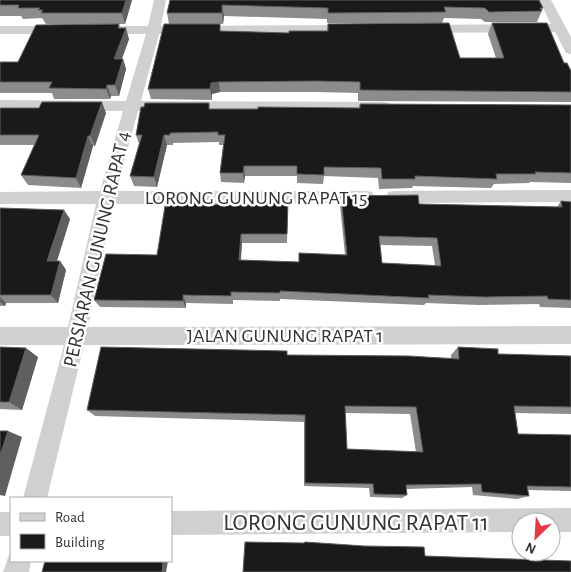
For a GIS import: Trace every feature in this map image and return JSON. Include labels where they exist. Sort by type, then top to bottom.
[{"type":"street","name":"PERSIARAN GUNUNG RAPAT 4","points":[[35,497],[76,336],[106,198],[160,0]]},
{"type":"street","points":[[545,0],[571,50]]},
{"type":"street","points":[[411,29],[560,28]]},
{"type":"street","points":[[0,30],[362,29]]},
{"type":"street","points":[[0,105],[401,108]]},
{"type":"street","name":"LORONG GUNUNG RAPAT 15","points":[[0,198],[571,196]]},
{"type":"street","name":"JALAN GUNUNG RAPAT 1","points":[[0,336],[571,335]]},
{"type":"street","name":"LORONG GUNUNG RAPAT 11","points":[[172,523],[571,520]]},
{"type":"building","points":[[0,0],[126,0],[122,13],[41,13],[43,10],[38,10],[40,8],[18,8],[19,5],[0,5]]},
{"type":"building","points":[[170,0],[539,0],[543,8],[540,8],[542,11],[489,12],[485,8],[444,7],[446,12],[328,13],[328,8],[222,5],[222,13],[167,13]]},
{"type":"building","points":[[449,23],[460,58],[504,58],[492,23],[547,23],[564,63],[567,63],[571,71],[571,92],[360,90],[360,82],[317,81],[219,82],[211,83],[210,89],[148,89],[164,24],[220,24],[220,31],[289,33],[289,31],[328,31],[328,24]]},
{"type":"building","points":[[119,24],[118,28],[126,28],[114,59],[123,59],[115,85],[107,85],[106,89],[49,88],[52,82],[0,82],[0,62],[18,62],[36,25]]},
{"type":"building","points":[[42,102],[102,102],[90,136],[88,136],[76,178],[21,175],[39,135],[0,135],[0,108],[39,108]]},
{"type":"building","points":[[145,103],[209,103],[209,109],[258,109],[258,107],[360,108],[360,104],[571,105],[571,173],[496,174],[497,179],[415,176],[415,179],[382,179],[381,168],[324,167],[324,175],[297,174],[297,166],[244,166],[243,173],[220,173],[225,135],[218,135],[218,132],[170,133],[170,135],[164,135],[154,177],[130,176],[142,135],[136,135],[141,107],[144,107]]},
{"type":"building","points":[[418,195],[419,204],[562,207],[561,201],[571,202],[571,300],[548,299],[547,296],[485,297],[428,295],[429,298],[280,291],[280,293],[231,292],[231,296],[183,295],[183,301],[94,300],[106,254],[157,255],[166,200],[199,201],[198,204],[251,205],[251,201],[288,201],[287,234],[241,234],[239,260],[299,262],[299,253],[347,255],[341,196]],"holes":[[[379,236],[437,238],[441,266],[382,263]]]},
{"type":"building","points":[[0,208],[64,210],[47,261],[60,261],[51,295],[0,295]]},
{"type":"building","points":[[0,347],[26,348],[9,402],[0,402]]},
{"type":"building","points":[[101,347],[287,351],[287,355],[409,356],[459,359],[458,347],[498,349],[498,354],[571,356],[571,407],[514,406],[518,434],[571,435],[571,487],[527,486],[529,496],[482,492],[481,484],[406,485],[407,495],[374,494],[373,484],[305,483],[305,415],[87,410]],"holes":[[[345,406],[416,407],[423,452],[347,449]]]},
{"type":"building","points":[[0,431],[8,431],[0,456]]},
{"type":"building","points":[[245,542],[305,542],[364,546],[424,547],[425,556],[511,559],[511,562],[571,561],[571,572],[243,572]]},
{"type":"building","points":[[45,562],[163,562],[162,572],[42,572]]}]
